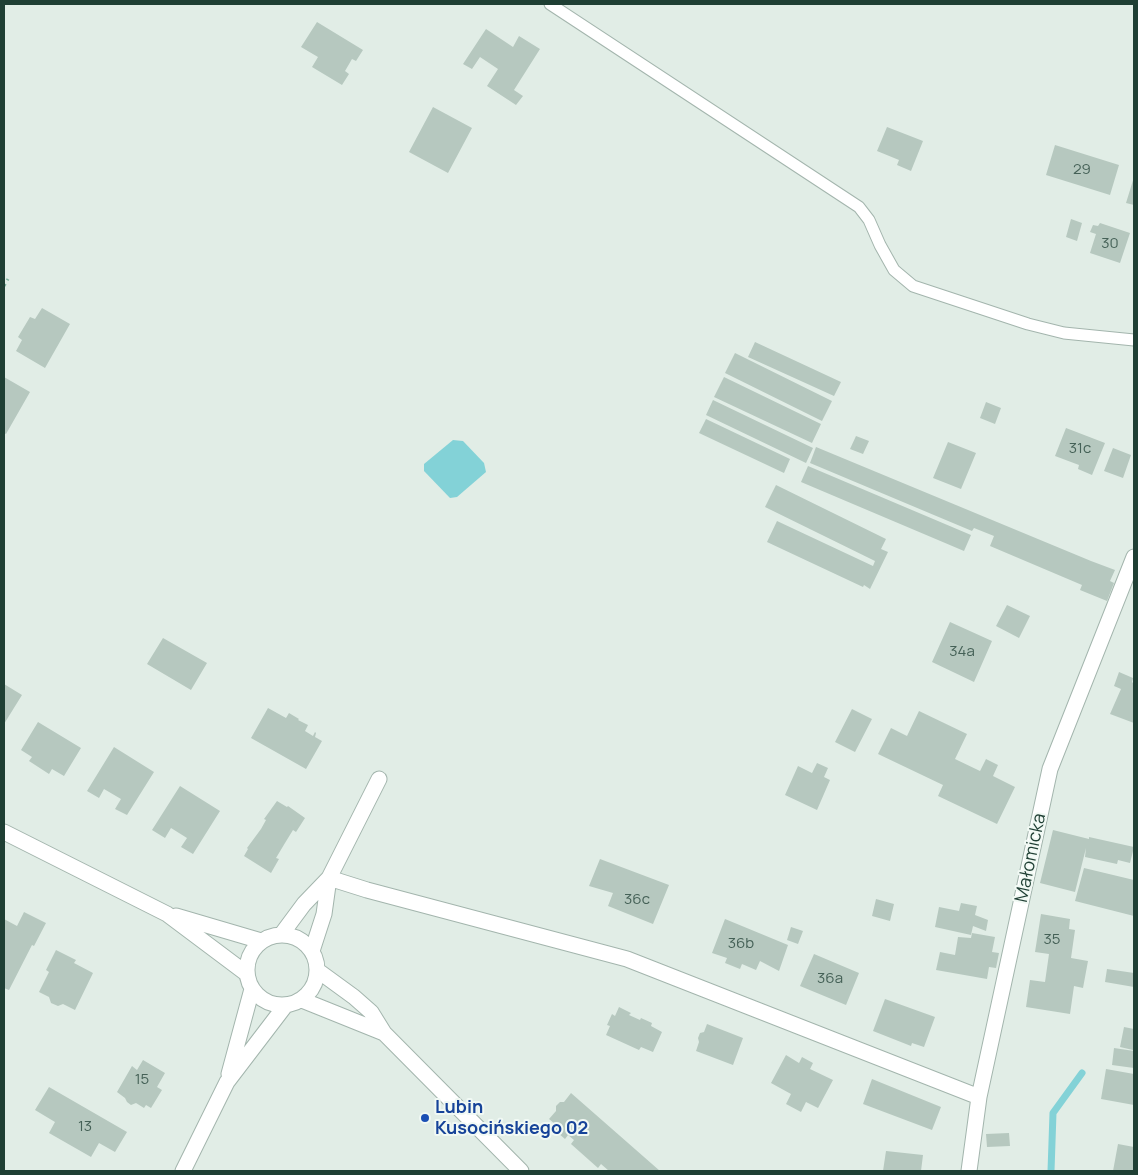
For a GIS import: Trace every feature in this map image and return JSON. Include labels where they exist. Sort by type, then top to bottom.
[{"type":"street","name":"Małomicka","points":[[969,1171],[979,1097],[1050,769],[1134,556]]},
{"type":"street","points":[[281,935],[304,904],[329,878],[379,779]]},
{"type":"street","points":[[4,832],[167,914],[247,974]]},
{"type":"street","points":[[329,878],[367,890],[627,959],[979,1097]]},
{"type":"street","points":[[312,951],[324,914],[329,878]]},
{"type":"street","points":[[167,914],[261,941]]},
{"type":"street","points":[[281,935],[293,937],[303,942],[312,951],[316,960],[317,970],[316,982],[310,992],[302,1000],[285,1006],[272,1004],[260,998],[252,989],[247,974],[248,961],[253,950],[261,941],[281,935]]},
{"type":"street","points":[[317,970],[371,1012],[384,1033],[521,1171]]},
{"type":"street","points":[[227,1082],[252,989]]},
{"type":"street","points":[[302,1000],[384,1033]]},
{"type":"street","points":[[183,1171],[227,1082],[285,1006]]},
{"type":"lane","points":[[550,4],[859,207],[869,220],[894,270],[913,286],[1064,333],[1134,340]]},
{"type":"path","points":[[4,286],[8,279]]},
{"type":"water","points":[[453,440],[463,441],[484,463],[486,472],[457,497],[450,498],[424,471],[424,464]]},
{"type":"building","points":[[317,22],[363,50],[356,61],[352,59],[345,71],[349,74],[342,85],[312,67],[318,57],[301,47]]},
{"type":"building","points":[[486,29],[513,47],[519,36],[540,49],[514,90],[523,96],[516,105],[487,86],[498,69],[480,57],[472,69],[463,64]]},
{"type":"building","points":[[433,107],[472,128],[448,173],[409,152]]},
{"type":"building","points":[[887,127],[923,141],[911,171],[897,165],[899,160],[877,151]]},
{"type":"building","points":[[1055,145],[1119,165],[1110,195],[1046,175]]},
{"type":"building","points":[[1134,177],[1134,205],[1126,203]]},
{"type":"building","points":[[1071,219],[1082,223],[1077,241],[1066,237]]},
{"type":"building","points":[[1100,223],[1130,233],[1120,263],[1090,253],[1096,234],[1090,232],[1093,225],[1098,226]]},
{"type":"building","points":[[42,308],[70,324],[45,368],[16,351],[22,340],[18,337],[30,317],[35,319]]},
{"type":"building","points":[[755,342],[841,382],[834,396],[748,357]]},
{"type":"building","points":[[735,353],[832,401],[822,421],[725,373]]},
{"type":"building","points":[[4,377],[30,392],[6,434],[4,433]]},
{"type":"building","points":[[724,377],[821,424],[812,443],[714,397]]},
{"type":"building","points":[[713,400],[813,448],[806,463],[706,415]]},
{"type":"building","points":[[986,402],[1001,408],[995,424],[980,418]]},
{"type":"building","points":[[706,419],[790,459],[784,473],[699,433]]},
{"type":"building","points":[[1066,428],[1105,443],[1092,475],[1078,469],[1079,465],[1055,456]]},
{"type":"building","points":[[856,436],[869,441],[863,454],[850,449]]},
{"type":"building","points":[[948,442],[976,453],[961,489],[933,478]]},
{"type":"building","points":[[816,447],[1115,570],[1110,581],[1114,583],[1107,601],[1080,590],[1082,585],[990,546],[994,536],[974,528],[972,531],[810,463]]},
{"type":"building","points":[[1113,448],[1131,455],[1123,478],[1104,471]]},
{"type":"building","points":[[808,466],[971,535],[964,551],[801,482]]},
{"type":"building","points":[[776,485],[886,539],[881,549],[888,552],[870,589],[767,542],[777,521],[873,566],[875,561],[765,507]]},
{"type":"building","points":[[1007,605],[1030,616],[1019,638],[996,626]]},
{"type":"building","points":[[950,622],[992,641],[974,682],[932,662]]},
{"type":"building","points":[[163,638],[207,663],[191,690],[147,664]]},
{"type":"building","points":[[1119,672],[1133,678],[1134,723],[1110,714],[1121,689],[1114,686]]},
{"type":"building","points":[[4,684],[22,695],[4,724]]},
{"type":"building","points":[[268,708],[286,718],[289,713],[299,719],[308,725],[305,731],[313,736],[315,732],[315,737],[322,741],[306,769],[251,738]]},
{"type":"building","points":[[852,709],[872,719],[855,752],[835,742]]},
{"type":"building","points":[[919,711],[967,734],[955,759],[980,771],[986,759],[998,765],[993,776],[1015,787],[997,824],[938,796],[943,785],[878,754],[891,728],[907,736]]},
{"type":"building","points":[[38,722],[81,748],[64,776],[52,769],[49,774],[29,761],[32,757],[21,750]]},
{"type":"building","points":[[114,747],[154,772],[127,815],[115,809],[121,799],[104,789],[99,798],[87,791]]},
{"type":"building","points":[[817,763],[828,768],[824,777],[830,780],[817,810],[785,795],[798,766],[812,773]]},
{"type":"building","points":[[180,786],[220,811],[193,854],[181,847],[187,838],[171,828],[165,838],[152,830]]},
{"type":"building","points":[[277,801],[305,818],[296,832],[293,830],[276,858],[279,859],[271,873],[244,856],[247,848],[266,820],[264,819]]},
{"type":"building","points":[[1053,830],[1134,847],[1130,863],[1118,860],[1117,864],[1085,857],[1086,848],[1075,892],[1040,883]]},
{"type":"building","points":[[600,859],[669,885],[653,924],[608,906],[613,893],[589,886]]},
{"type":"building","points":[[1084,868],[1134,880],[1134,916],[1075,901]]},
{"type":"building","points":[[876,899],[894,904],[890,921],[872,916]]},
{"type":"building","points":[[961,903],[977,906],[975,915],[988,920],[986,931],[973,926],[971,935],[935,927],[939,907],[959,911]]},
{"type":"building","points":[[24,912],[46,923],[34,946],[32,945],[9,990],[4,988],[4,919],[17,926]]},
{"type":"building","points":[[1041,914],[1070,919],[1069,929],[1075,930],[1071,958],[1088,961],[1083,988],[1074,986],[1070,1014],[1026,1007],[1030,980],[1045,982],[1049,954],[1035,952]]},
{"type":"building","points":[[725,919],[788,945],[779,971],[760,961],[756,970],[742,964],[740,969],[725,963],[727,958],[712,953]]},
{"type":"building","points":[[791,927],[803,931],[798,944],[787,940]]},
{"type":"building","points":[[972,933],[995,937],[992,952],[999,953],[996,968],[989,967],[987,979],[936,970],[940,952],[955,955],[958,937],[971,938]]},
{"type":"building","points":[[56,950],[76,960],[74,963],[93,973],[75,1010],[63,1004],[58,1006],[51,1003],[49,997],[39,992],[49,972],[46,970]]},
{"type":"building","points":[[814,954],[859,973],[846,1005],[800,986]]},
{"type":"building","points":[[1107,969],[1134,973],[1134,987],[1105,982]]},
{"type":"building","points":[[885,999],[935,1017],[924,1047],[912,1043],[911,1046],[873,1031]]},
{"type":"building","points":[[619,1007],[631,1013],[629,1015],[652,1023],[651,1026],[662,1032],[653,1052],[641,1047],[639,1050],[606,1035],[610,1026],[607,1025],[612,1014],[615,1016]]},
{"type":"building","points":[[707,1024],[743,1038],[733,1065],[696,1051],[700,1033],[704,1032]]},
{"type":"building","points":[[1124,1027],[1134,1029],[1133,1050],[1120,1047]]},
{"type":"building","points":[[1114,1048],[1134,1051],[1134,1068],[1112,1065]]},
{"type":"building","points":[[786,1055],[799,1063],[802,1057],[813,1063],[810,1069],[833,1080],[818,1108],[806,1102],[801,1112],[786,1104],[791,1094],[771,1083]]},
{"type":"building","points":[[143,1060],[165,1073],[157,1087],[162,1090],[151,1108],[146,1105],[144,1108],[136,1103],[131,1105],[117,1092],[132,1066],[137,1070]]},
{"type":"building","points":[[1106,1069],[1134,1074],[1134,1105],[1101,1099]]},
{"type":"building","points":[[872,1079],[941,1107],[932,1130],[863,1104]]},
{"type":"building","points":[[49,1087],[127,1132],[115,1152],[99,1143],[91,1157],[49,1133],[55,1122],[35,1110]]},
{"type":"building","points":[[571,1093],[660,1171],[609,1171],[601,1164],[598,1168],[571,1144],[574,1140],[568,1135],[565,1139],[551,1127],[555,1124],[549,1119],[556,1111],[556,1106],[560,1102],[564,1102]]},
{"type":"building","points":[[1009,1133],[1010,1146],[987,1147],[986,1134]]},
{"type":"building","points":[[1118,1144],[1134,1147],[1134,1171],[1113,1171]]},
{"type":"building","points":[[886,1151],[923,1155],[921,1171],[883,1171]]},
{"type":"waterway","points":[[1051,1171],[1053,1113],[1082,1073]]},
{"type":"place","name":"Lubin Kusocińskiego 02","points":[[425,1118]]}]
